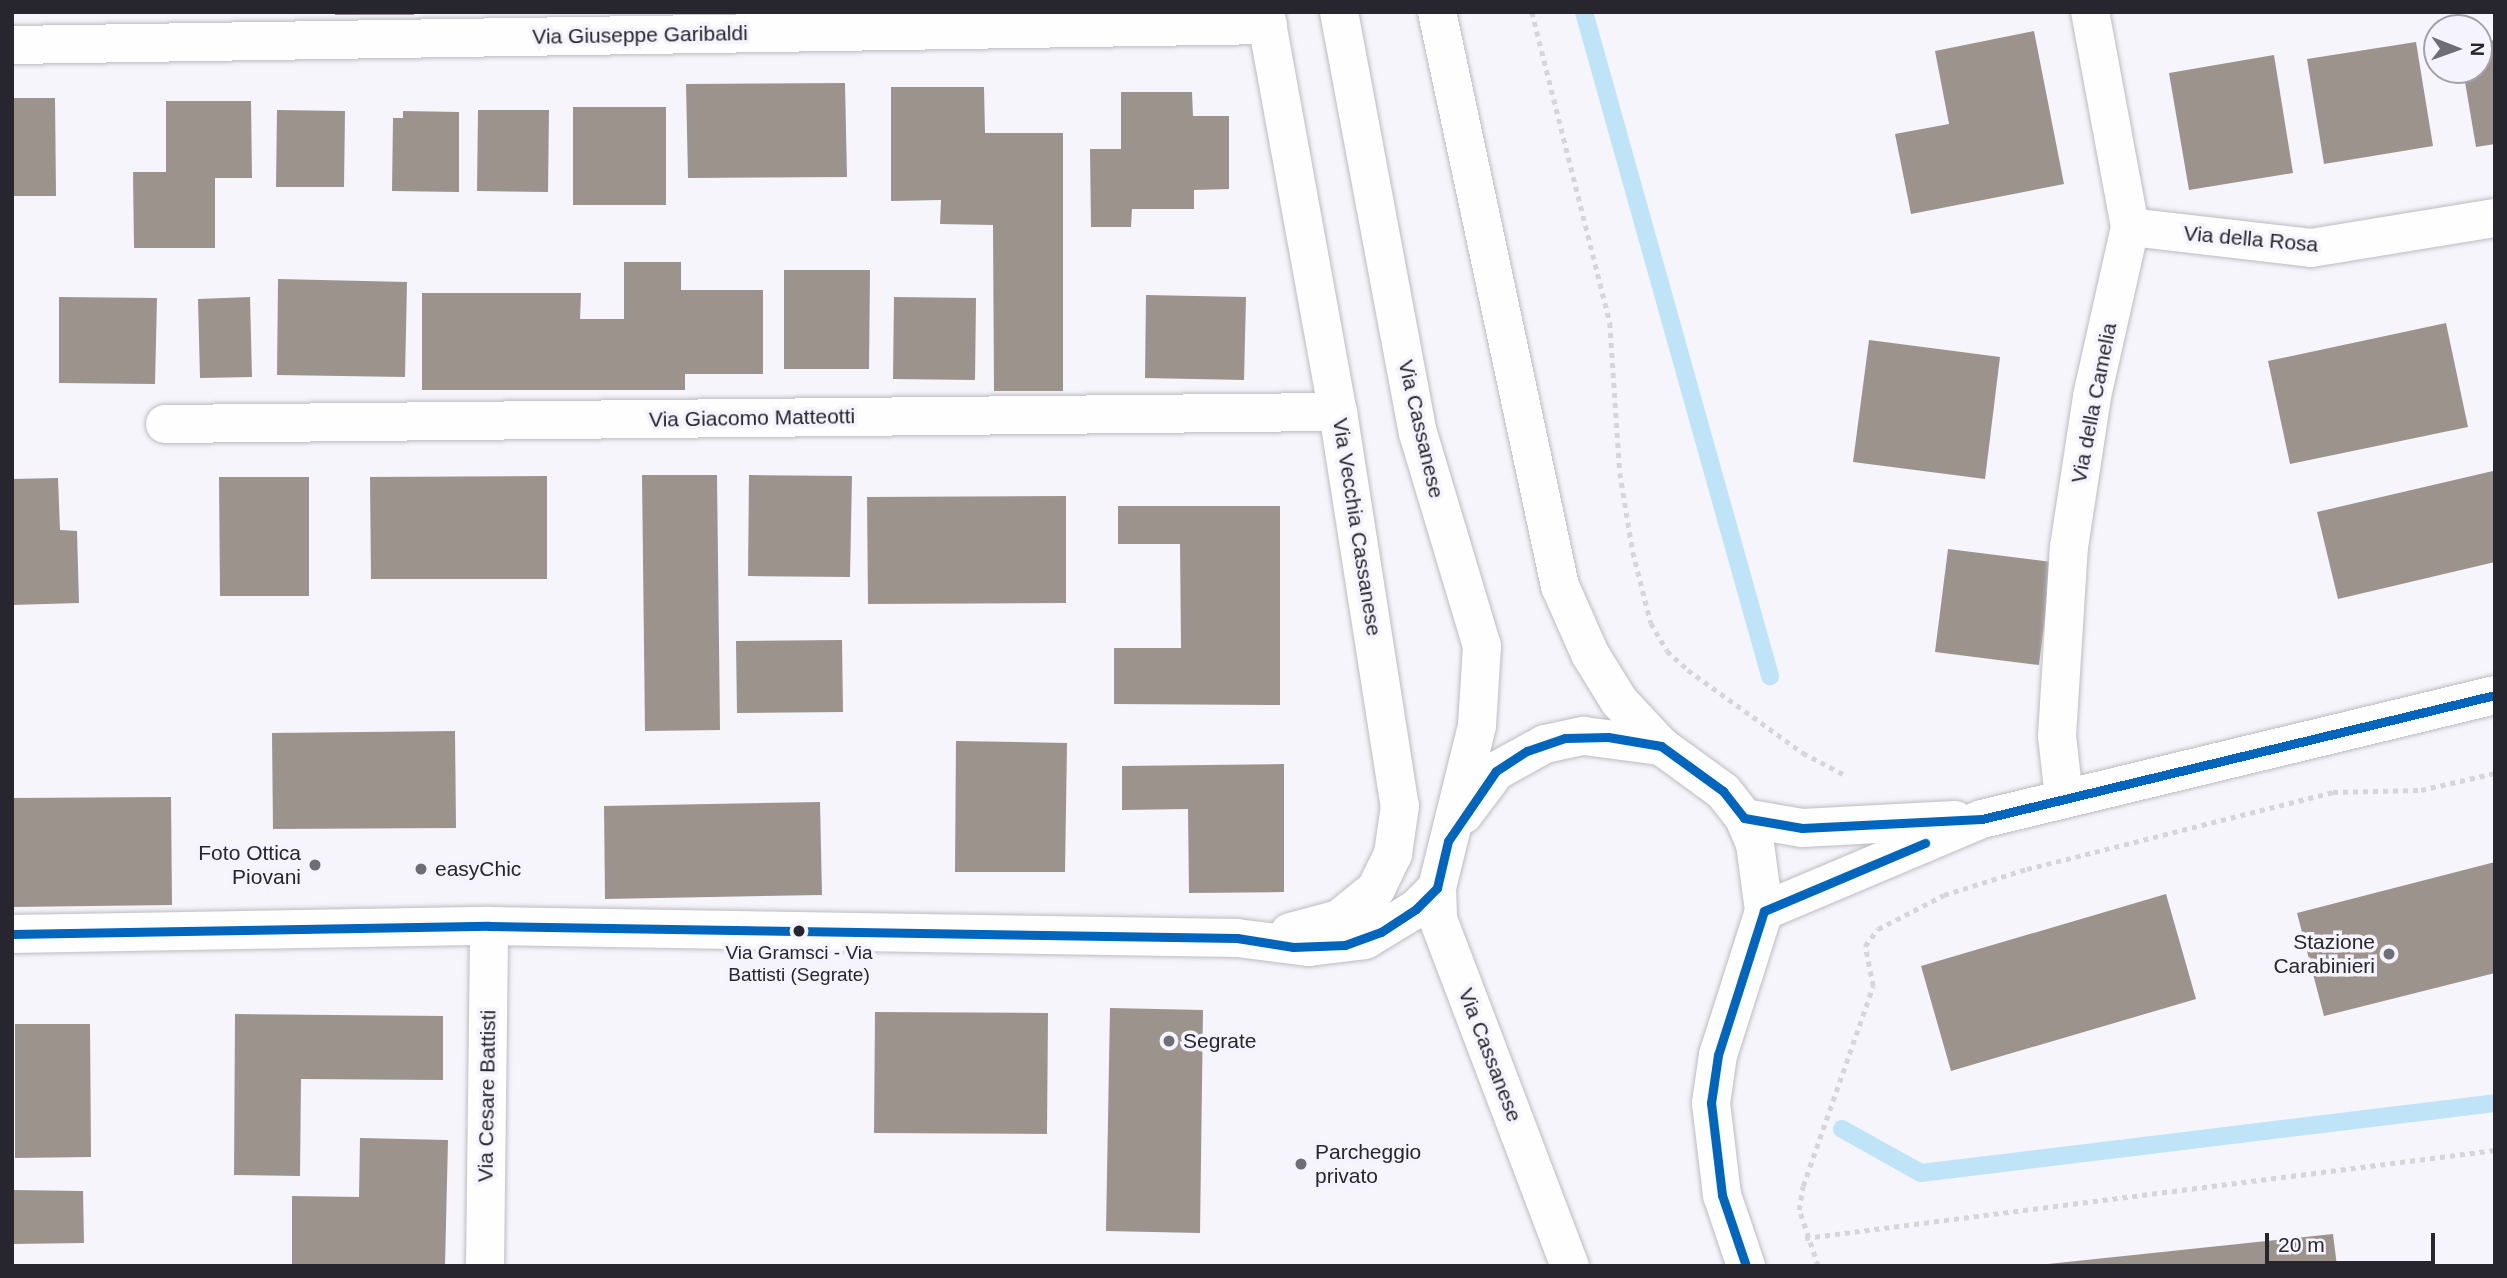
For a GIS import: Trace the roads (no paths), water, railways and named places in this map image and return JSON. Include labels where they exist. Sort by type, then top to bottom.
[{"type":"street","name":"Via Cassanese","points":[[1339,12],[1418,433],[1482,646],[1477,726],[1437,888],[1443,937],[1570,1266]]},
{"type":"street","name":"Via Cassanese","points":[[1437,12],[1560,586],[1605,680],[1661,746],[1723,791],[1744,818],[1762,876],[1764,911],[1718,1055],[1711,1103],[1722,1195],[1745,1266]]},
{"type":"street","name":"Via della Camelia","points":[[2064,798],[2057,736],[2069,547],[2092,396],[2130,227],[2090,12]]},
{"type":"street","name":"Via Giuseppe Garibaldi","points":[[12,45],[1267,18]]},
{"type":"street","name":"Via Vecchia Cassanese","points":[[1237,938],[1311,928],[1352,912],[1385,876],[1398,830],[1397,765],[1338,412],[1267,18]]},
{"type":"street","name":"Via della Rosa","points":[[2130,227],[2311,248],[2495,218]]},
{"type":"street","name":"Via Giacomo Matteotti","points":[[165,424],[1338,412]]},
{"type":"street","points":[[1764,911],[1982,819],[2495,695]]},
{"type":"street","name":"Via Cassanese","points":[[1448,841],[1496,771],[1527,751],[1584,736],[1661,746]]},
{"type":"street","points":[[1744,818],[1802,828],[1982,819]]},
{"type":"street","points":[[12,934],[489,926],[1237,938],[1309,947],[1365,940],[1416,909],[1437,888]]},
{"type":"street","name":"Via Cesare Battisti","points":[[485,1266],[489,926]]},
{"type":"waterway","points":[[1584,12],[1770,676]]},
{"type":"waterway","points":[[1842,1129],[1921,1173],[2495,1103]]},
{"type":"place","name":"Foto Ottica Piovani","points":[[315,865]]},
{"type":"place","name":"easyChic","points":[[421,869]]},
{"type":"place","name":"Via Gramsci - Via Battisti (Segrate)","points":[[799,931]]},
{"type":"place","name":"Stazione Carabinieri","points":[[2389,954]]},
{"type":"place","name":"Segrate","points":[[1169,1041]]},
{"type":"place","name":"Parcheggio privato","points":[[1301,1164]]}]
